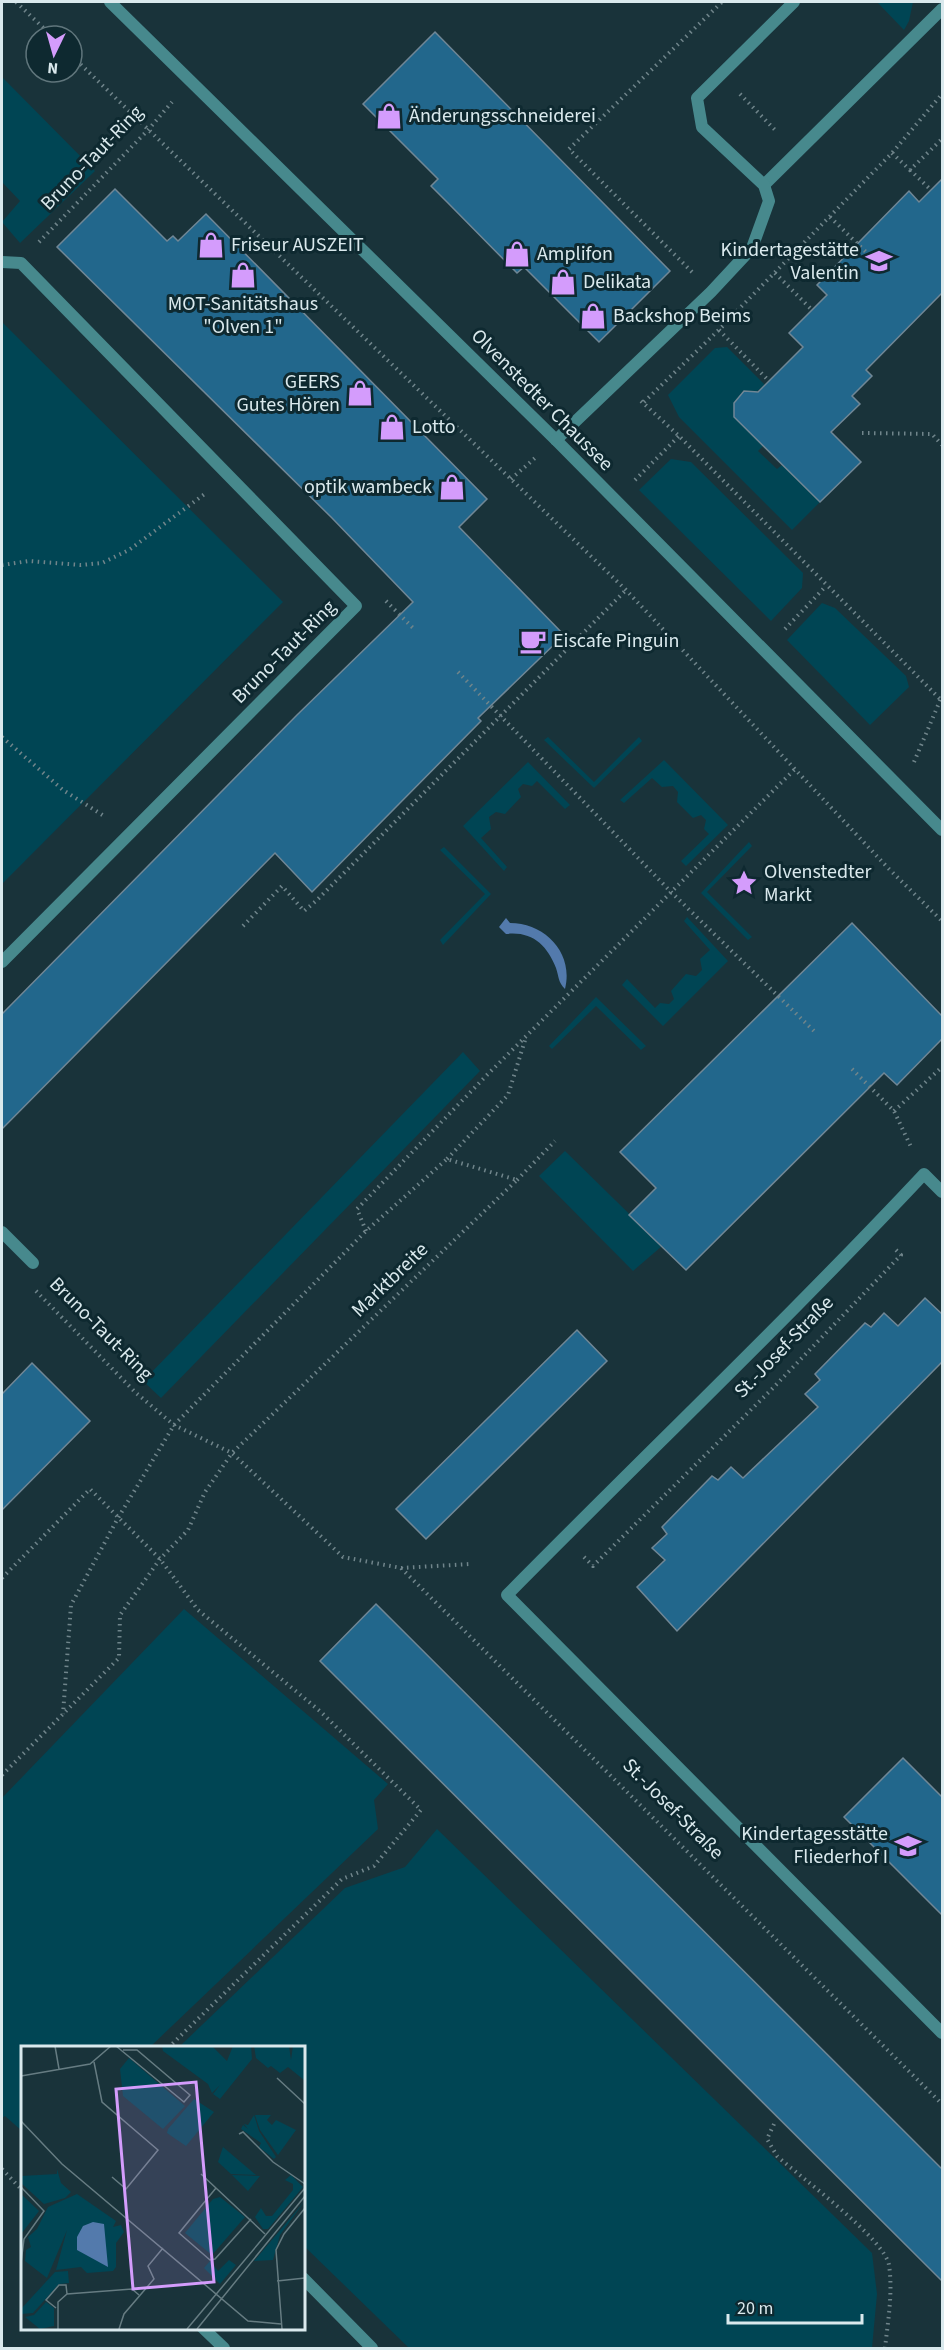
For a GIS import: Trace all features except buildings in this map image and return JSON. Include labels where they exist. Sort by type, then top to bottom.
[{"type":"street","name":"Olvenstedter Chaussee","points":[[110,2],[556,440],[942,830]]},
{"type":"street","points":[[556,440],[711,292],[752,248],[769,201],[764,185],[702,127],[697,98],[794,2]]},
{"type":"street","points":[[764,185],[942,9]]},
{"type":"street","points":[[2,262],[21,263]]},
{"type":"street","name":"Bruno-Taut-Ring","points":[[2,962],[356,606],[21,263]]},
{"type":"street","points":[[924,1174],[942,1192]]},
{"type":"street","name":"St.-Josef-Straße","points":[[924,1174],[752,1353],[507,1595],[942,2033]]},
{"type":"street","name":"Bruno-Taut-Ring","points":[[2,1232],[33,1263]]},
{"type":"street","points":[[304,2279],[372,2349]]},
{"type":"street","points":[[204,2329],[224,2349]]},
{"type":"path","points":[[16,2],[39,24]]},
{"type":"path","points":[[711,292],[569,149],[722,2]]},
{"type":"path","points":[[84,68],[626,590],[889,869],[942,921]]},
{"type":"path","points":[[720,75],[797,152]]},
{"type":"path","name":"Bruno-Taut-Ring","points":[[21,263],[43,237],[148,130],[190,80]]},
{"type":"path","points":[[644,402],[719,330],[892,153],[942,94]]},
{"type":"path","points":[[910,170],[942,139]]},
{"type":"path","points":[[892,153],[931,190]]},
{"type":"path","points":[[830,217],[868,254]]},
{"type":"path","points":[[775,273],[812,310]]},
{"type":"path","points":[[719,330],[769,381]]},
{"type":"path","points":[[609,390],[644,402],[826,586],[942,699],[902,789]]},
{"type":"path","points":[[862,433],[932,434],[942,445]]},
{"type":"path","points":[[615,499],[679,436]]},
{"type":"path","points":[[2,565],[29,561],[92,566],[111,560],[129,550],[229,477]]},
{"type":"path","points":[[764,651],[826,586]]},
{"type":"path","points":[[243,926],[282,886],[304,911],[626,590]]},
{"type":"path","points":[[356,606],[385,600],[415,630]]},
{"type":"path","points":[[458,672],[671,892],[814,1030]]},
{"type":"path","points":[[2,737],[63,790],[131,832]]},
{"type":"path","points":[[366,1231],[357,1209],[526,1036],[795,769]]},
{"type":"path","points":[[63,1714],[71,1605],[118,1518],[174,1425],[366,1231],[447,1159],[508,1095],[526,1036]]},
{"type":"path","points":[[894,1111],[942,1067]]},
{"type":"path","points":[[852,1069],[894,1111],[924,1174]]},
{"type":"path","name":"Marktbreite","points":[[2,1775],[119,1658],[120,1615],[160,1559],[188,1530],[205,1492],[232,1454],[555,1141]]},
{"type":"path","points":[[447,1159],[517,1180]]},
{"type":"path","name":"St.-Josef-Straße","points":[[563,1538],[593,1566],[743,1418],[901,1255],[873,1228]]},
{"type":"path","name":"Bruno-Taut-Ring","points":[[30,1285],[135,1392],[174,1425]]},
{"type":"path","points":[[174,1425],[232,1454],[343,1557],[401,1568],[470,1564]]},
{"type":"path","points":[[2,1578],[90,1489],[160,1559],[198,1610],[321,1712],[421,1810],[374,1866],[342,1879],[170,2046]]},
{"type":"path","name":"St.-Josef-Straße","points":[[401,1568],[942,2104]]},
{"type":"path","points":[[774,2124],[767,2139],[777,2156],[873,2238],[889,2263],[890,2298],[885,2349]]},
{"type":"path","points":[[2,2169],[21,2189]]},
{"type":"shaded area","points":[[877,2],[913,2],[909,21],[904,30]]},
{"type":"shaded area","points":[[2,77],[95,171],[20,243],[2,222],[20,201],[2,182]]},
{"type":"shaded area","points":[[2,322],[283,602],[2,884]]},
{"type":"shaded area","points":[[727,347],[765,385],[756,392],[743,391],[734,403],[734,417],[763,446],[758,451],[777,469],[782,465],[820,502],[792,530],[679,417],[668,395],[715,348]]},
{"type":"shaded area","points":[[671,459],[691,462],[803,573],[802,588],[771,621],[639,490]]},
{"type":"shaded area","points":[[822,603],[835,608],[906,676],[909,687],[870,725],[787,640]]},
{"type":"shaded area","points":[[548,737],[594,782],[639,737],[642,741],[594,788],[544,740]]},
{"type":"shaded area","points":[[664,760],[728,825],[686,866],[681,861],[709,834],[704,829],[706,820],[701,815],[693,818],[677,802],[678,792],[673,786],[662,787],[652,778],[624,803],[620,800]]},
{"type":"shaded area","points":[[528,762],[570,805],[565,809],[537,781],[532,786],[523,784],[518,789],[521,797],[505,814],[496,812],[489,817],[491,829],[481,838],[507,867],[504,871],[463,826]]},
{"type":"shaded area","points":[[749,842],[752,846],[707,892],[752,937],[748,940],[701,893]]},
{"type":"shaded area","points":[[444,847],[491,894],[443,945],[440,940],[485,894],[440,850]]},
{"type":"shaded area","points":[[687,917],[728,961],[663,1026],[622,985],[627,979],[655,1008],[660,1003],[669,1004],[674,999],[671,991],[686,974],[696,976],[702,970],[700,959],[710,950],[684,921]]},
{"type":"shaded area","points":[[506,918],[510,923],[535,928],[554,942],[565,963],[567,976],[565,989],[543,946],[531,937],[506,934],[499,927]]},
{"type":"shaded area","points":[[596,997],[646,1046],[641,1050],[596,1006],[552,1049],[549,1046]]},
{"type":"shaded area","points":[[463,1052],[480,1071],[161,1398],[143,1381]]},
{"type":"shaded area","points":[[565,1151],[662,1246],[633,1271],[539,1176]]},
{"type":"shaded area","points":[[184,1609],[388,1784],[374,1800],[378,1829],[151,2046],[21,2046],[21,2130],[5,2116],[2,2118],[2,1798]]},
{"type":"shaded area","points":[[437,1829],[872,2253],[877,2294],[872,2348],[409,2348],[304,2246],[304,2046],[180,2046],[345,1888],[405,1867]]},
{"type":"place","name":"Änderungsschneiderei","points":[[389,116]]},
{"type":"place","name":"Friseur AUSZEIT","points":[[211,245]]},
{"type":"place","name":"Amplifon","points":[[517,254]]},
{"type":"place","name":"Kindertagestätte Valentin","points":[[879,261]]},
{"type":"place","name":"MOT-Sanitätshaus \"Olven 1\"","points":[[243,275]]},
{"type":"place","name":"Delikata","points":[[563,282]]},
{"type":"place","name":"Backshop Beims","points":[[593,316]]},
{"type":"place","name":"GEERS Gutes Hören","points":[[360,393]]},
{"type":"place","name":"Lotto","points":[[392,427]]},
{"type":"place","name":"optik wambeck","points":[[452,487]]},
{"type":"place","name":"Eiscafe Pinguin","points":[[533,641]]},
{"type":"place","name":"Olvenstedter Markt","points":[[744,883]]},
{"type":"place","name":"Kindertagesstätte Fliederhof I","points":[[908,1846]]}]
